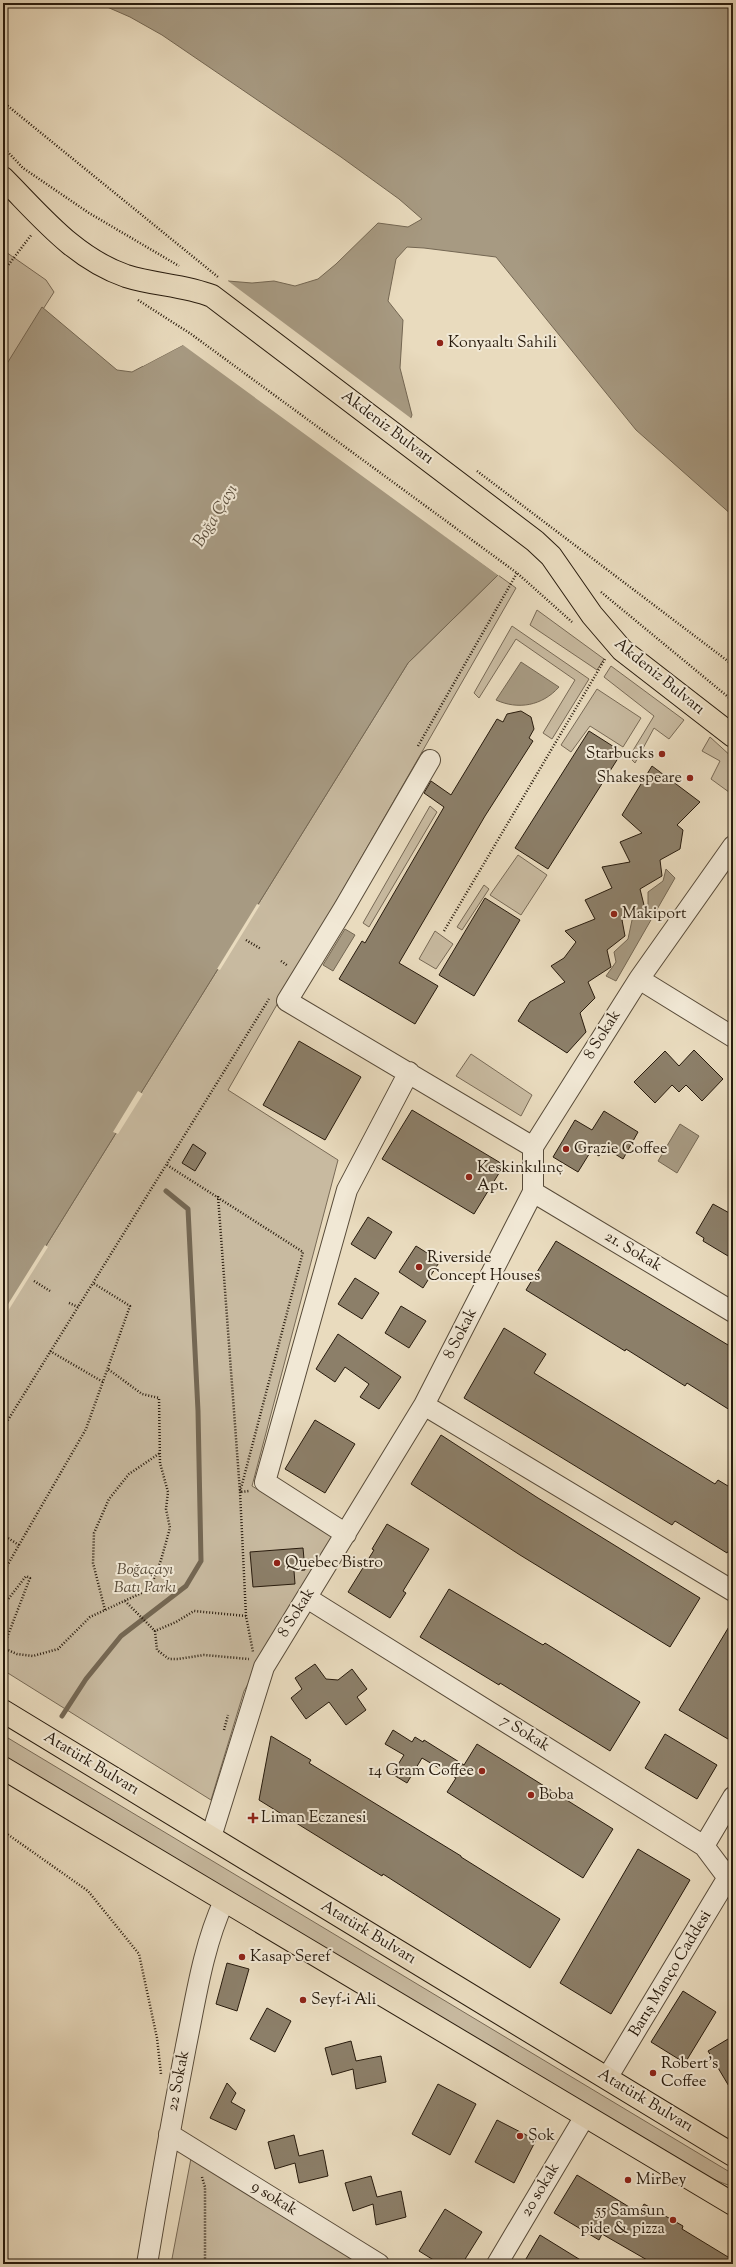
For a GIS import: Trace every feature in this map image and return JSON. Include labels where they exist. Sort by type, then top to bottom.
[{"type":"main road","name":"Akdeniz Bulvarı","points":[[3,178],[76,250],[92,261],[151,284],[197,290],[215,286],[535,541],[551,556],[592,615],[622,650],[733,736]]},
{"type":"main road","name":"Atatürk Bulvarı","points":[[3,1711],[733,2154]]},
{"type":"main road","points":[[3,1768],[733,2204]]},
{"type":"street","points":[[430,760],[344,908],[287,1001],[409,1072],[533,1147]]},
{"type":"street","name":"8 Sokak","points":[[211,1837],[264,1667],[424,1405],[533,1192],[533,1147],[639,979],[733,846]]},
{"type":"street","points":[[639,979],[733,1037]]},
{"type":"street","points":[[346,1534],[265,1482],[347,1190],[409,1072]]},
{"type":"street","name":"21. Sokak","points":[[533,1192],[733,1312]]},
{"type":"street","points":[[424,1405],[733,1591]]},
{"type":"street","name":"7 Sokak","points":[[307,1598],[704,1846],[731,1876]]},
{"type":"street","points":[[704,1846],[733,1797]]},
{"type":"street","name":"Barış Manço Caddesi","points":[[607,2078],[731,1876]]},
{"type":"street","name":"22 Sokak","points":[[147,2264],[169,2134],[202,1961],[214,1924],[224,1901]]},
{"type":"street","name":"20 sokak","points":[[497,2264],[585,2116]]},
{"type":"street","name":"9 sokak","points":[[169,2134],[379,2264]]},
{"type":"path","points":[[3,102],[215,286]]},
{"type":"path","points":[[3,147],[24,168],[89,213],[180,267]]},
{"type":"path","points":[[3,272],[34,232]]},
{"type":"path","points":[[191,334],[517,573]]},
{"type":"path","points":[[551,526],[733,665]]},
{"type":"path","points":[[599,590],[733,701]]},
{"type":"path","points":[[444,930],[608,654]]},
{"type":"path","points":[[246,940],[261,949]]},
{"type":"path","points":[[281,961],[289,965],[285,973]]},
{"type":"path","points":[[3,1428],[272,993]]},
{"type":"path","points":[[125,1602],[155,1631],[157,1650],[170,1658],[178,1659],[204,1655],[254,1660],[246,1616],[240,1492],[218,1196]]},
{"type":"path","points":[[34,1280],[50,1290]]},
{"type":"path","points":[[3,1573],[86,1429],[130,1306],[93,1283]]},
{"type":"path","points":[[69,1303],[78,1307]]},
{"type":"path","points":[[50,1351],[103,1382]]},
{"type":"path","points":[[3,1606],[26,1576],[30,1578],[3,1648],[16,1654],[32,1656],[58,1649],[90,1617],[125,1602],[150,1588],[161,1560],[170,1528],[166,1509],[168,1492],[160,1463],[159,1398],[142,1394],[108,1369]]},
{"type":"path","points":[[106,1610],[93,1563],[94,1533],[109,1498],[129,1474],[160,1453]]},
{"type":"path","points":[[3,1535],[19,1545]]},
{"type":"path","points":[[155,1631],[194,1611],[246,1616]]},
{"type":"path","points":[[3,1831],[88,1891],[139,1954],[156,2038],[161,2075]]},
{"type":"path","points":[[195,2150],[205,2187],[205,2264]]},
{"type":"green space","points":[[3,250],[46,280],[54,292],[3,372]]},
{"type":"green space","name":"Boğaçayı Batı Parkı","points":[[498,575],[516,588],[228,1090],[338,1160],[252,1486],[334,1536],[244,1691],[211,1800],[3,1670],[3,1315],[408,663]]},
{"type":"green space","points":[[537,610],[604,659],[597,670],[530,625]]},
{"type":"green space","points":[[512,626],[589,679],[552,739],[543,733],[575,680],[516,639],[479,698],[474,693]]},
{"type":"green space","points":[[611,666],[684,720],[669,739],[654,728],[635,763],[629,757],[654,716],[604,677]]},
{"type":"green space","points":[[597,689],[641,718],[623,747],[590,726],[571,752],[561,745]]},
{"type":"green space","points":[[710,737],[733,758],[733,795],[711,779],[720,761],[702,751]]},
{"type":"green space","points":[[430,806],[437,812],[369,927],[363,923]]},
{"type":"green space","points":[[518,855],[547,875],[521,915],[490,895]]},
{"type":"green space","points":[[484,885],[489,889],[462,930],[457,927]]},
{"type":"green space","points":[[435,931],[453,944],[436,969],[419,959]]},
{"type":"green space","points":[[471,1054],[532,1095],[521,1116],[456,1076]]},
{"type":"green space","points":[[3,1735],[733,2174],[733,2187],[697,2173],[3,1756]]},
{"type":"green space","points":[[192,2153],[365,2264],[171,2264]]},
{"type":"water","name":"Boğa Çayı","points":[[98,3],[733,3],[733,516],[636,430],[496,257],[407,247],[396,259],[388,301],[403,320],[400,368],[412,415],[382,489],[498,575],[408,663],[3,1315],[3,370],[42,307],[117,370],[132,372],[183,345],[228,281],[252,283],[274,281],[295,286],[318,279],[336,264],[378,223],[408,227],[422,219],[399,199],[341,157],[162,35],[130,17]]},
{"type":"water","points":[[521,662],[559,687],[545,698],[529,704],[513,705],[496,700]]},
{"type":"water","points":[[666,869],[675,878],[616,981],[606,976],[616,962],[614,952],[628,939],[632,920],[648,908],[648,892],[663,881]]},
{"type":"water","points":[[345,929],[355,935],[333,971],[323,965]]},
{"type":"water","points":[[680,1124],[699,1136],[677,1173],[658,1161]]},
{"type":"pier","points":[[228,279],[228,281],[412,419],[385,488],[499,573],[499,576],[183,345],[143,366],[141,365],[181,343]]},
{"type":"pier","points":[[257,904],[260,905],[220,970],[217,969]]},
{"type":"pier","points":[[138,1091],[143,1094],[118,1134],[113,1132]]},
{"type":"pier","points":[[45,1245],[48,1247],[8,1311],[5,1309]]},
{"type":"building","points":[[521,711],[531,717],[534,729],[529,738],[533,741],[485,816],[399,963],[438,986],[415,1024],[339,979],[362,941],[365,943],[444,807],[424,793],[431,781],[451,795],[497,719],[503,722],[507,714]]},
{"type":"building","points":[[589,731],[622,752],[548,869],[515,848]]},
{"type":"building","name":"Makiport","points":[[652,766],[700,802],[677,825],[683,830],[680,849],[660,860],[662,876],[640,889],[645,909],[622,920],[625,936],[607,950],[611,967],[588,982],[595,998],[580,1013],[586,1032],[567,1053],[518,1021],[530,1002],[565,982],[551,966],[564,958],[576,942],[565,931],[595,919],[585,900],[612,888],[602,867],[630,862],[620,842],[642,833],[622,815]]},
{"type":"building","points":[[485,898],[520,920],[474,996],[439,975]]},
{"type":"building","points":[[299,1041],[361,1077],[325,1140],[263,1105]]},
{"type":"building","points":[[694,1050],[723,1079],[702,1101],[686,1085],[679,1092],[672,1085],[655,1103],[634,1082],[665,1051],[679,1066]]},
{"type":"building","points":[[412,1110],[504,1165],[474,1214],[382,1159]]},
{"type":"building","points":[[604,1111],[638,1132],[623,1159],[604,1147],[599,1156],[591,1151],[578,1172],[553,1157],[575,1120],[592,1130]]},
{"type":"building","points":[[193,1144],[206,1153],[195,1171],[182,1163]]},
{"type":"building","points":[[713,1204],[733,1215],[733,1259],[703,1241],[704,1238],[696,1233]]},
{"type":"building","points":[[368,1217],[392,1232],[375,1259],[351,1244]]},
{"type":"building","points":[[556,1241],[733,1348],[733,1412],[687,1383],[685,1386],[626,1349],[625,1351],[526,1290]]},
{"type":"building","name":"Riverside Concept Houses","points":[[416,1246],[440,1261],[423,1288],[399,1272]]},
{"type":"building","points":[[355,1278],[379,1293],[362,1319],[338,1304]]},
{"type":"building","points":[[401,1306],[426,1321],[409,1348],[385,1333]]},
{"type":"building","points":[[504,1328],[546,1354],[534,1373],[715,1484],[718,1480],[733,1489],[733,1544],[727,1553],[675,1521],[672,1525],[464,1398]]},
{"type":"building","points":[[338,1334],[401,1377],[379,1409],[360,1397],[369,1384],[345,1367],[335,1382],[316,1369]]},
{"type":"building","points":[[315,1420],[355,1444],[325,1493],[285,1469]]},
{"type":"building","points":[[441,1435],[538,1498],[700,1598],[670,1647],[520,1555],[411,1484]]},
{"type":"building","points":[[387,1524],[429,1549],[403,1591],[406,1593],[390,1618],[348,1592],[374,1550],[372,1549]]},
{"type":"building","points":[[303,1548],[305,1570],[294,1571],[295,1584],[253,1587],[250,1552]]},
{"type":"building","points":[[449,1589],[543,1645],[545,1643],[640,1702],[610,1751],[500,1683],[499,1685],[420,1637]]},
{"type":"building","points":[[733,1620],[733,1742],[679,1710]]},
{"type":"building","points":[[315,1664],[326,1679],[338,1680],[352,1669],[367,1689],[357,1697],[366,1710],[346,1725],[329,1702],[306,1719],[291,1698],[302,1689],[295,1678]]},
{"type":"building","points":[[393,1730],[412,1742],[415,1737],[423,1742],[424,1740],[464,1765],[477,1744],[613,1829],[583,1878],[447,1792],[456,1778],[422,1758],[407,1783],[392,1774],[404,1755],[385,1744]]},
{"type":"building","points":[[665,1734],[717,1765],[697,1799],[645,1768]]},
{"type":"building","points":[[271,1736],[311,1760],[309,1763],[461,1856],[560,1919],[530,1968],[383,1874],[382,1876],[259,1800]]},
{"type":"building","points":[[638,1849],[690,1880],[611,2014],[560,1983]]},
{"type":"building","points":[[227,1963],[249,1969],[237,2011],[216,2004]]},
{"type":"building","points":[[683,1991],[716,2012],[685,2063],[651,2042]]},
{"type":"building","points":[[267,2008],[291,2021],[275,2052],[250,2039]]},
{"type":"building","points":[[733,2036],[733,2093],[708,2051]]},
{"type":"building","points":[[351,2041],[356,2061],[381,2056],[386,2082],[356,2089],[353,2069],[332,2075],[325,2048]]},
{"type":"building","points":[[227,2083],[236,2093],[231,2102],[245,2110],[236,2130],[210,2118]]},
{"type":"building","points":[[438,2084],[476,2104],[450,2155],[412,2134]]},
{"type":"building","points":[[497,2120],[536,2140],[514,2183],[475,2162]]},
{"type":"building","points":[[294,2135],[299,2156],[323,2150],[328,2176],[299,2183],[295,2163],[275,2169],[268,2142]]},
{"type":"building","points":[[577,2175],[639,2213],[644,2204],[683,2226],[682,2229],[733,2260],[733,2264],[654,2264],[602,2234],[599,2240],[554,2213]]},
{"type":"building","points":[[371,2176],[377,2197],[401,2191],[406,2217],[376,2225],[373,2204],[353,2211],[345,2183]]},
{"type":"building","points":[[445,2209],[482,2232],[462,2264],[440,2264],[419,2251]]},
{"type":"building","points":[[540,2235],[587,2264],[523,2264]]},
{"type":"waterway","points":[[62,1716],[86,1679],[121,1636],[186,1586],[201,1561],[198,1411],[188,1209],[166,1191]]},
{"type":"place","name":"Konyaaltı Sahili","points":[[440,343]]},
{"type":"place","name":"Starbucks","points":[[662,754]]},
{"type":"place","name":"Shakespeare","points":[[690,778]]},
{"type":"place","name":"Makiport","points":[[614,914]]},
{"type":"place","name":"Grazie Coffee","points":[[566,1149]]},
{"type":"place","name":"Keskinkılınç Apt.","points":[[469,1177]]},
{"type":"place","name":"Riverside Concept Houses","points":[[419,1267]]},
{"type":"place","name":"Quebec Bistro","points":[[277,1563]]},
{"type":"place","name":"14 Gram Coffee","points":[[482,1771]]},
{"type":"place","name":"Boba","points":[[531,1795]]},
{"type":"place","name":"Liman Eczanesi","points":[[253,1818]]},
{"type":"place","name":"Kasap Seref","points":[[242,1957]]},
{"type":"place","name":"Seyf-i Ali","points":[[303,2000]]},
{"type":"place","name":"Robert's Coffee","points":[[653,2073]]},
{"type":"place","name":"Şok","points":[[520,2136]]},
{"type":"place","name":"MirBey","points":[[628,2180]]},
{"type":"place","name":"55 Samsun pide & pizza","points":[[673,2220]]}]
